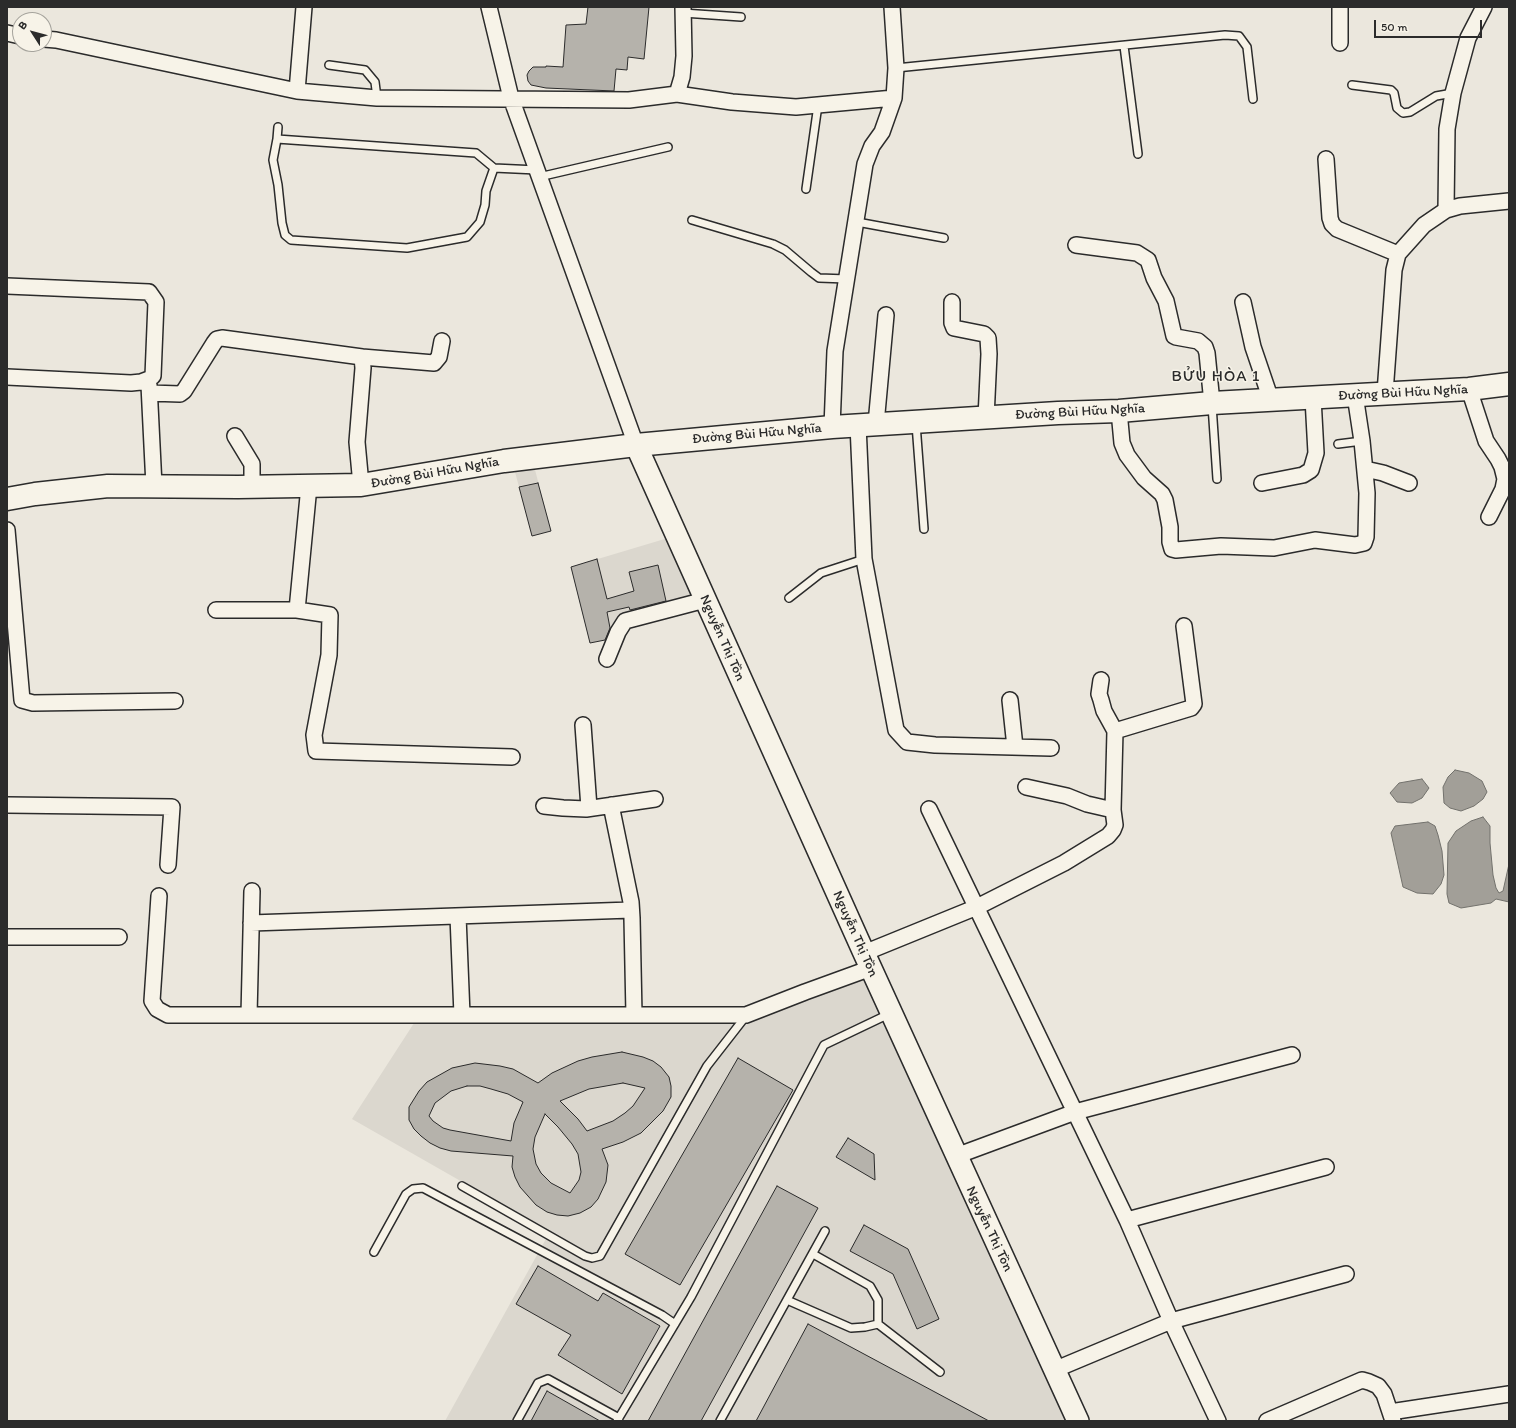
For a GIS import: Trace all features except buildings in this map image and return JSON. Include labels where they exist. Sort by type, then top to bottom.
[{"type":"main road","name":"Đường Bùi Hữu Nghĩa","points":[[7,499],[35,494],[108,486],[252,487],[361,485],[504,461],[636,445],[832,427],[1119,411],[1212,403],[1469,389],[1509,384]]},
{"type":"street","points":[[297,91],[304,7]]},
{"type":"street","points":[[489,7],[511,98],[636,445]]},
{"type":"street","points":[[832,427],[835,351],[857,222],[865,164],[872,146],[882,132],[894,98],[896,68],[892,7]]},
{"type":"street","points":[[1340,7],[1340,43]]},
{"type":"street","points":[[1446,210],[1447,129],[1453,93],[1468,38],[1484,7]]},
{"type":"street","points":[[677,94],[682,77],[684,56],[683,10]]},
{"type":"street","points":[[52,40],[297,91],[377,98],[630,100],[677,94],[766,105],[796,107],[894,98]]},
{"type":"street","points":[[1326,159],[1330,218],[1332,224],[1337,229],[1398,254]]},
{"type":"street","points":[[1385,393],[1394,270],[1398,254],[1424,225],[1446,210],[1460,206],[1509,201]]},
{"type":"street","points":[[1076,245],[1137,253],[1148,260],[1154,278],[1166,301],[1174,336],[1198,341],[1206,348],[1212,403]]},
{"type":"street","points":[[7,286],[149,292],[156,302],[153,376],[149,386],[154,486]]},
{"type":"street","points":[[952,302],[952,323],[954,328],[984,334],[988,338],[990,348],[986,418]]},
{"type":"street","points":[[1243,302],[1253,347],[1271,400]]},
{"type":"street","points":[[886,315],[867,424],[864,559],[896,730],[907,742],[935,746],[1051,748]]},
{"type":"street","points":[[7,376],[131,383],[141,382],[149,386],[180,394],[184,391],[217,339],[222,338],[362,357],[434,363],[439,357],[442,341]]},
{"type":"street","points":[[361,485],[357,442],[363,368],[362,357]]},
{"type":"street","points":[[1469,389],[1486,441],[1498,459],[1505,479],[1503,489],[1489,517]]},
{"type":"street","points":[[1119,411],[1124,448],[1144,478],[1163,497],[1168,511],[1170,545],[1172,549],[1176,550],[1221,546],[1274,548],[1315,540],[1355,544],[1364,543],[1366,537],[1367,493],[1362,441],[1355,395]]},
{"type":"street","points":[[1262,483],[1303,475],[1311,470],[1316,453],[1314,398]]},
{"type":"street","points":[[235,436],[252,464],[252,487]]},
{"type":"street","name":"Nguyễn Thị Tồn","points":[[636,445],[867,961],[1078,1421]]},
{"type":"street","points":[[1365,469],[1384,473],[1409,483]]},
{"type":"street","points":[[297,610],[309,486]]},
{"type":"street","points":[[7,530],[22,700],[33,703],[175,701]]},
{"type":"street","points":[[608,659],[618,632],[625,621],[705,600]]},
{"type":"street","points":[[216,610],[297,610],[330,615],[329,655],[314,734],[316,751],[512,757]]},
{"type":"street","points":[[1115,731],[1184,711],[1192,707],[1193,694],[1188,666],[1184,626]]},
{"type":"street","points":[[159,896],[152,1001],[154,1006],[168,1015],[746,1015],[805,992],[977,907],[1064,863],[1108,836],[1113,830],[1114,825],[1115,731],[1100,700],[1099,694],[1101,680]]},
{"type":"street","points":[[1010,700],[1015,747]]},
{"type":"street","points":[[583,725],[590,808]]},
{"type":"street","points":[[1026,787],[1067,796],[1087,804],[1113,810]]},
{"type":"street","points":[[544,806],[575,809],[655,799]]},
{"type":"street","points":[[7,805],[172,806],[168,865]]},
{"type":"street","points":[[611,805],[631,910],[634,1015]]},
{"type":"street","points":[[929,809],[1127,1220],[1171,1321],[1218,1421]]},
{"type":"street","points":[[249,1015],[252,891]]},
{"type":"street","points":[[251,923],[631,910]]},
{"type":"street","points":[[458,916],[462,1015]]},
{"type":"street","points":[[7,937],[119,937]]},
{"type":"street","points":[[956,1156],[1075,1112],[1292,1055]]},
{"type":"street","points":[[1127,1220],[1326,1167]]},
{"type":"street","points":[[1054,1370],[1171,1321],[1346,1274]]},
{"type":"street","points":[[1267,1421],[1362,1380],[1378,1386],[1384,1394],[1392,1416],[1509,1394]]},
{"type":"lane","points":[[683,10],[741,17]]},
{"type":"lane","points":[[896,68],[1225,35],[1239,36],[1247,47],[1253,99]]},
{"type":"lane","points":[[1124,46],[1138,154]]},
{"type":"lane","points":[[329,65],[365,70],[375,82],[377,98]]},
{"type":"lane","points":[[1352,85],[1391,90],[1394,93],[1397,108],[1403,113],[1410,112],[1436,96],[1453,93]]},
{"type":"lane","points":[[806,190],[818,104]]},
{"type":"lane","points":[[278,127],[272,160],[278,186],[285,235],[291,240],[407,248],[467,237],[480,222],[485,206],[486,191],[494,168]]},
{"type":"lane","points":[[277,139],[476,153],[494,168],[538,173],[668,147]]},
{"type":"lane","points":[[692,220],[779,247],[794,256],[819,278],[847,279]]},
{"type":"lane","points":[[857,222],[944,238]]},
{"type":"lane","points":[[1212,403],[1218,479]]},
{"type":"lane","points":[[916,422],[924,529]]},
{"type":"lane","points":[[1338,444],[1362,441]]},
{"type":"lane","points":[[788,598],[821,573],[864,559]]},
{"type":"lane","points":[[517,1421],[538,1383],[548,1379],[618,1419],[691,1297],[824,1045],[891,1013]]},
{"type":"lane","points":[[462,1186],[585,1256],[592,1258],[600,1256],[707,1066],[746,1015]]},
{"type":"lane","points":[[374,1252],[406,1194],[413,1189],[423,1188],[662,1315],[675,1324]]},
{"type":"lane","points":[[720,1421],[825,1232]]},
{"type":"lane","points":[[813,1254],[870,1286],[878,1300],[878,1324]]},
{"type":"lane","points":[[787,1300],[851,1328],[878,1324]]},
{"type":"lane","points":[[878,1324],[940,1372]]},
{"type":"shaded area","points":[[534,466],[551,531],[532,536],[514,468]]},
{"type":"shaded area","points":[[668,538],[695,597],[623,617],[612,638],[590,643],[571,567]]},
{"type":"shaded area","points":[[1455,770],[1469,773],[1482,781],[1487,792],[1483,799],[1474,806],[1461,811],[1450,808],[1444,803],[1443,787],[1448,777]]},
{"type":"shaded area","points":[[1422,779],[1429,788],[1422,798],[1412,803],[1397,802],[1390,793],[1399,783]]},
{"type":"shaded area","points":[[1483,817],[1490,826],[1493,875],[1496,888],[1499,893],[1503,891],[1509,864],[1509,902],[1496,899],[1491,903],[1461,908],[1449,903],[1447,894],[1448,843],[1456,831],[1471,821]]},
{"type":"shaded area","points":[[1428,822],[1435,826],[1438,835],[1442,851],[1444,875],[1441,884],[1433,894],[1417,893],[1403,887],[1391,833],[1395,826]]},
{"type":"shaded area","points":[[865,975],[1069,1421],[445,1421],[547,1237],[584,1259],[594,1262],[602,1258],[709,1069],[746,1020]]},
{"type":"shaded area","points":[[416,1020],[739,1020],[703,1066],[598,1253],[593,1255],[585,1252],[352,1119]]},
{"type":"district","name":"BỬU HÒA 1","points":[[1216,377]]}]
